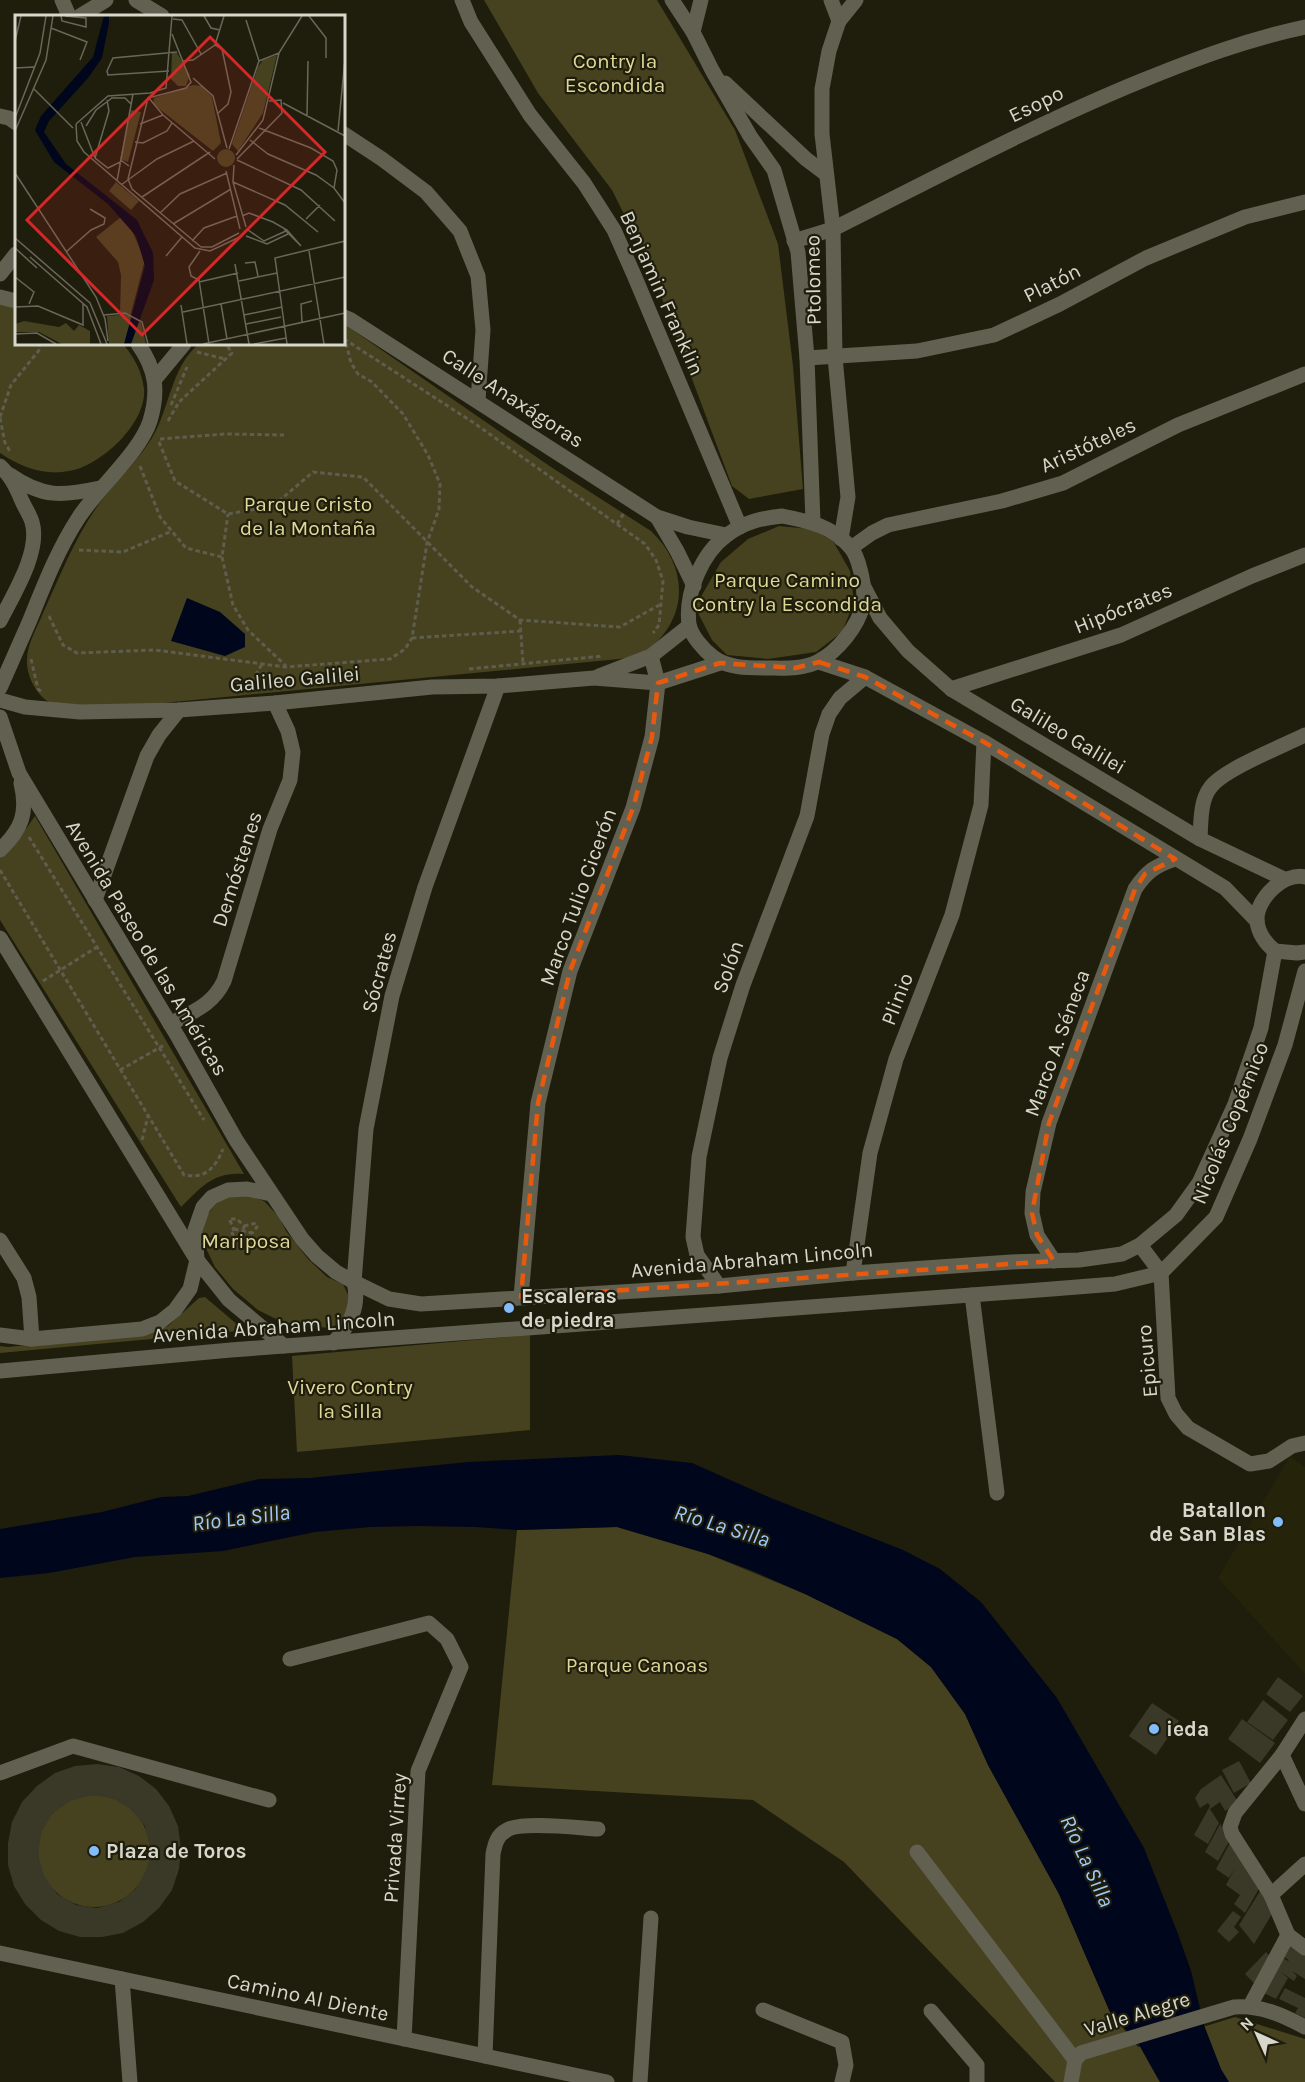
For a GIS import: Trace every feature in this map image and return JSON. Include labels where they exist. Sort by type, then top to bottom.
[{"type":"street","points":[[62,0],[69,15]]},
{"type":"street","points":[[82,15],[106,0]]},
{"type":"street","points":[[136,0],[160,15]]},
{"type":"street","name":"Benjamin Franklin","points":[[462,0],[471,22],[530,115],[584,183],[614,230],[740,526]]},
{"type":"street","name":"Ptolomeo","points":[[672,0],[693,32],[750,136],[774,170],[798,252],[807,358],[813,522]]},
{"type":"street","points":[[693,32],[701,0]]},
{"type":"street","points":[[831,0],[839,21]]},
{"type":"street","points":[[825,174],[822,89],[829,51],[839,21],[856,0]]},
{"type":"street","name":"Esopo","points":[[794,241],[833,229],[1072,109],[1201,56],[1270,34],[1305,27]]},
{"type":"street","name":"Ptolomeo","points":[[712,70],[806,159],[825,174],[833,229],[835,357],[848,497],[846,543]]},
{"type":"street","points":[[0,116],[15,122]]},
{"type":"street","points":[[345,135],[426,192],[460,231],[478,276],[483,330],[478,400]]},
{"type":"street","name":"Platón","points":[[807,358],[917,351],[994,335],[1060,304],[1146,258],[1245,217],[1305,202]]},
{"type":"street","points":[[0,274],[15,255]]},
{"type":"street","points":[[0,297],[15,301]]},
{"type":"street","name":"Calle Anaxágoras","points":[[347,319],[478,400],[657,517],[726,535]]},
{"type":"street","points":[[0,688],[43,585],[79,517],[139,442],[149,424],[154,401],[155,380],[149,361],[139,345]]},
{"type":"street","points":[[155,380],[186,347]]},
{"type":"street","name":"Aristóteles","points":[[846,543],[888,525],[1002,501],[1063,483],[1178,425],[1305,374]]},
{"type":"street","points":[[5,471],[25,485],[44,493],[78,493],[100,488]]},
{"type":"street","points":[[0,621],[28,562],[34,539],[32,523],[5,471]]},
{"type":"street","points":[[782,516],[813,522],[828,529],[846,543],[856,556],[864,587],[863,605],[854,625],[839,646],[819,662],[795,668],[739,667],[720,663],[708,653],[689,626],[689,606],[694,586],[709,553],[726,535],[740,526],[759,519],[782,516]]},
{"type":"street","name":"Calle Anaxágoras","points":[[657,517],[694,586]]},
{"type":"street","name":"Hipócrates","points":[[951,689],[1121,636],[1252,576],[1305,555]]},
{"type":"street","name":"Galileo Galilei","points":[[864,587],[880,618],[908,651],[951,689],[1200,839],[1284,879]]},
{"type":"street","name":"Galileo Galilei","points":[[594,678],[651,656],[689,626]]},
{"type":"street","name":"Marco Tulio Cicerón","points":[[521,1297],[538,1103],[570,971],[633,808],[652,737],[658,682],[651,656]]},
{"type":"street","points":[[819,662],[865,678],[984,742],[1225,888],[1257,921]]},
{"type":"street","name":"Galileo Galilei","points":[[0,700],[25,707],[80,712],[180,710],[432,687],[498,686],[594,678],[658,682],[720,663]]},
{"type":"street","name":"Solón","points":[[719,1286],[697,1255],[693,1237],[699,1158],[720,1058],[743,985],[807,816],[822,734],[829,714],[840,698],[865,678]]},
{"type":"street","name":"Sócrates","points":[[333,1344],[348,1328],[357,1293],[354,1282],[366,1128],[392,996],[425,887],[498,686]]},
{"type":"street","name":"Demóstenes","points":[[174,1031],[218,994],[224,981],[270,829],[290,780],[293,752],[288,731],[275,703]]},
{"type":"street","points":[[95,900],[147,756],[159,735],[180,710]]},
{"type":"street","name":"Avenida Paseo de las Américas","points":[[0,717],[19,773],[174,1031],[236,1140],[271,1194]]},
{"type":"street","points":[[1200,839],[1203,803],[1209,789],[1222,776],[1305,735]]},
{"type":"street","name":"Plinio","points":[[854,1273],[870,1153],[896,1059],[952,915],[981,805],[984,742]]},
{"type":"street","points":[[0,850],[12,839],[21,824],[24,808],[19,773]]},
{"type":"street","name":"Marco A. Séneca","points":[[1054,1261],[1037,1235],[1032,1212],[1033,1192],[1049,1123],[1135,889],[1145,874],[1175,859]]},
{"type":"street","points":[[1305,877],[1293,876],[1284,879],[1266,898],[1259,910],[1257,921],[1261,936],[1275,951],[1305,952]]},
{"type":"street","points":[[0,938],[197,1260],[229,1300],[284,1346]]},
{"type":"street","name":"Nicolás Copérnico","points":[[1140,1245],[1176,1215],[1199,1183],[1235,1104],[1261,1029],[1275,951]]},
{"type":"street","name":"Nicolás Copérnico","points":[[1161,1273],[1216,1217],[1250,1139],[1285,1045],[1305,971]]},
{"type":"street","name":"Avenida Abraham Lincoln","points":[[0,1335],[32,1339],[142,1329],[160,1322],[175,1310],[190,1289],[197,1260],[195,1230],[203,1208],[212,1197],[238,1188],[271,1194],[302,1239],[336,1272],[389,1299],[422,1304],[719,1286],[854,1273],[1079,1260],[1122,1254],[1140,1245]]},
{"type":"street","points":[[0,1240],[24,1278],[29,1297],[32,1339]]},
{"type":"street","points":[[1140,1245],[1161,1273]]},
{"type":"street","name":"Avenida Abraham Lincoln","points":[[0,1371],[284,1346],[1115,1284],[1161,1273]]},
{"type":"street","name":"Epicuro","points":[[1161,1273],[1168,1398],[1176,1414],[1188,1428],[1250,1464],[1269,1461],[1298,1445]]},
{"type":"street","points":[[972,1295],[997,1493]]},
{"type":"street","name":"Privada Virrey","points":[[290,1659],[429,1623],[447,1639],[460,1667],[418,1771],[404,2039]]},
{"type":"street","points":[[1305,1719],[1282,1755],[1235,1813],[1230,1827],[1232,1834],[1271,1895],[1288,1935],[1305,1948]]},
{"type":"street","points":[[0,1773],[73,1746],[269,1800]]},
{"type":"street","points":[[1282,1755],[1305,1804]]},
{"type":"street","points":[[484,2056],[493,1854],[496,1840],[507,1829],[521,1825],[598,1829]]},
{"type":"street","points":[[917,1852],[1078,2056]]},
{"type":"street","points":[[1271,1895],[1305,1864]]},
{"type":"street","points":[[640,2082],[651,1918]]},
{"type":"street","points":[[1288,1935],[1242,2006],[1278,2013],[1305,2027]]},
{"type":"street","name":"Camino Al Diente","points":[[0,1953],[602,2081]]},
{"type":"street","points":[[122,1979],[130,2082]]},
{"type":"street","name":"Valle Alegre","points":[[1071,2082],[1078,2056],[1242,2006]]},
{"type":"street","points":[[763,2010],[842,2042],[846,2066],[842,2082]]},
{"type":"street","points":[[931,2011],[977,2065],[977,2082]]},
{"type":"path","points":[[345,340],[474,423],[645,544],[656,560],[663,581],[659,624],[652,633]]},
{"type":"path","points":[[44,621],[47,612],[63,645],[77,653],[155,650],[286,667],[390,659],[405,649],[412,638],[427,543],[439,509],[440,484],[432,465],[403,414],[372,382],[358,374],[351,363],[345,342]]},
{"type":"path","points":[[0,417],[11,384],[31,357],[40,349],[40,345]]},
{"type":"path","points":[[151,446],[179,402],[232,353],[227,345]]},
{"type":"path","points":[[186,347],[225,359]]},
{"type":"path","points":[[186,347],[200,347]]},
{"type":"path","points":[[162,428],[186,347]]},
{"type":"path","points":[[157,439],[225,434],[284,435]]},
{"type":"path","points":[[157,439],[175,481],[228,514],[273,506],[314,472],[363,477],[472,588],[520,620],[620,627],[661,604]]},
{"type":"path","points":[[131,470],[138,461],[160,517],[186,548],[222,557]]},
{"type":"path","points":[[228,514],[222,557],[233,605],[248,630],[286,667]]},
{"type":"path","points":[[84,541],[79,550],[123,552],[172,531]]},
{"type":"path","points":[[520,620],[526,684]]},
{"type":"path","points":[[412,638],[521,631]]},
{"type":"path","points":[[468,669],[612,655]]},
{"type":"path","points":[[31,658],[38,689],[45,694]]},
{"type":"path","points":[[257,690],[247,690],[262,664]]},
{"type":"path","points":[[21,824],[210,1129]]},
{"type":"path","points":[[0,870],[184,1175],[194,1177],[205,1173],[218,1161],[222,1149]]},
{"type":"path","points":[[31,989],[97,947]]},
{"type":"path","points":[[120,1070],[160,1047],[174,1031]]},
{"type":"path","points":[[245,1224],[243,1231],[242,1237],[244,1242],[247,1242],[253,1238],[252,1233],[257,1227],[256,1223],[245,1224],[237,1219],[230,1221],[234,1228],[243,1231],[252,1233]]},
{"type":"path","points":[[234,1228],[231,1232],[233,1237],[238,1239],[242,1237]]},
{"type":"highlighted area","points":[[819,662],[865,677],[984,742],[1175,859],[1145,874],[1135,889],[1049,1123],[1032,1213],[1037,1235],[1054,1261],[521,1297],[538,1103],[570,971],[633,808],[652,737],[658,683],[720,663],[795,668]]},
{"type":"shaded area","name":"Batallon de San Blas","points":[[1290,1456],[1305,1467],[1305,1674],[1218,1578]]},
{"type":"green space","name":"Contry la Escondida","points":[[484,0],[657,0],[735,130],[778,244],[793,366],[803,489],[749,499],[732,486],[651,269],[612,190],[538,93]]},
{"type":"green space","points":[[0,304],[15,308],[15,345],[124,345],[139,370],[144,389],[143,402],[130,429],[108,452],[82,467],[60,472],[33,469],[0,453]]},
{"type":"green space","name":"Parque Cristo de la Montaña","points":[[345,325],[551,467],[651,531],[663,544],[672,559],[677,574],[679,590],[672,621],[663,635],[650,648],[629,658],[90,710],[50,703],[36,690],[28,672],[27,654],[33,636],[68,557],[83,530],[99,504],[142,452],[155,432],[175,378],[189,354],[198,345],[345,345]]},
{"type":"green space","name":"Parque Camino Contry la Escondida","points":[[779,526],[811,529],[833,541],[850,571],[854,602],[842,632],[816,652],[768,659],[727,655],[712,640],[695,607],[721,562],[748,539]]},
{"type":"green space","points":[[35,816],[244,1174],[224,1175],[216,1178],[202,1187],[181,1207],[0,920],[0,856],[16,843]]},
{"type":"green space","name":"Mariposa","points":[[248,1195],[264,1201],[279,1217],[286,1231],[308,1259],[327,1277],[343,1284],[350,1299],[343,1322],[329,1328],[291,1324],[274,1318],[258,1310],[233,1289],[215,1267],[201,1238],[205,1218],[222,1198]]},
{"type":"green space","points":[[205,1297],[239,1326],[238,1331],[0,1353],[0,1346],[151,1333],[168,1326],[199,1298]]},
{"type":"green space","name":"Vivero Contry la Silla","points":[[530,1335],[530,1430],[297,1452],[292,1356]]},
{"type":"green space","name":"Parque Canoas","points":[[617,1527],[708,1554],[805,1594],[897,1639],[931,1667],[965,1714],[988,1765],[1059,1894],[1110,2012],[1138,2047],[1235,2017],[1305,2039],[1305,2082],[1055,2082],[844,1862],[753,1800],[492,1785],[517,1530]]},
{"type":"green space","name":"Plaza de Toros","points":[[94,1795],[115,1799],[134,1811],[146,1830],[150,1851],[146,1872],[134,1891],[115,1903],[94,1907],[73,1903],[54,1891],[42,1872],[38,1851],[42,1830],[54,1811],[73,1799]]},
{"type":"water","points":[[187,598],[220,612],[245,634],[245,647],[225,656],[171,641]]},
{"type":"water","name":"Río La Silla","points":[[619,1455],[692,1463],[771,1498],[903,1550],[940,1569],[981,1602],[1057,1698],[1144,1848],[1191,1971],[1204,2025],[1221,2069],[1229,2082],[1160,2082],[1138,2043],[1110,2012],[1059,1894],[988,1765],[965,1714],[931,1667],[897,1639],[753,1571],[708,1554],[617,1527],[517,1530],[417,1526],[315,1532],[223,1551],[135,1557],[49,1573],[0,1578],[0,1529],[102,1512],[161,1497],[188,1496],[259,1479],[310,1478],[468,1462]]},
{"type":"building","points":[[1278,1677],[1303,1696],[1290,1712],[1266,1694]]},
{"type":"building","points":[[1263,1700],[1288,1720],[1273,1740],[1247,1722]]},
{"type":"building","name":"ieda","points":[[1152,1703],[1179,1721],[1156,1755],[1129,1736]]},
{"type":"building","points":[[1242,1719],[1275,1743],[1260,1763],[1228,1739]]},
{"type":"building","points":[[1239,1761],[1251,1783],[1234,1793],[1222,1770]]},
{"type":"building","points":[[97,1764],[119,1767],[139,1776],[156,1789],[169,1806],[178,1826],[181,1848],[179,1869],[172,1890],[159,1908],[143,1922],[123,1933],[102,1937],[80,1937],[59,1931],[41,1920],[25,1904],[14,1886],[8,1865],[8,1843],[12,1822],[22,1802],[37,1786],[55,1773],[75,1766]],"holes":[[[91,1795],[112,1798],[131,1809],[145,1826],[150,1848],[147,1869],[136,1889],[119,1902],[97,1908],[76,1905],[57,1894],[44,1876],[38,1855],[41,1833],[52,1814],[70,1801]]]},
{"type":"building","points":[[1221,1775],[1238,1802],[1225,1811],[1220,1802],[1210,1809],[1219,1823],[1208,1844],[1194,1835],[1210,1806],[1208,1803],[1200,1808],[1195,1798],[1201,1789]]},
{"type":"building","points":[[1220,1824],[1230,1840],[1218,1861],[1205,1852]]},
{"type":"building","points":[[1231,1841],[1260,1887],[1245,1913],[1234,1904],[1240,1895],[1226,1885],[1235,1868],[1229,1878],[1216,1869]]},
{"type":"building","points":[[1262,1888],[1275,1909],[1254,1944],[1239,1925]]},
{"type":"building","points":[[1233,1911],[1241,1917],[1234,1927],[1239,1932],[1229,1942],[1217,1931]]},
{"type":"building","points":[[1290,1941],[1305,1952],[1305,1979],[1292,1971],[1297,1976],[1294,1981],[1281,1972],[1288,1978],[1276,1999],[1260,1991],[1280,1956],[1289,1960],[1281,1955]]},
{"type":"building","points":[[1266,1952],[1273,1960],[1258,1987],[1245,1974]]},
{"type":"building","points":[[1285,1988],[1305,1998],[1305,2018],[1295,2013],[1298,2008],[1279,1999]]},
{"type":"place","name":"Escaleras de piedra","points":[[509,1308]]},
{"type":"place","name":"Batallon de San Blas","points":[[1278,1522]]},
{"type":"place","name":"ieda","points":[[1154,1729]]},
{"type":"place","name":"Plaza de Toros","points":[[94,1851]]}]
